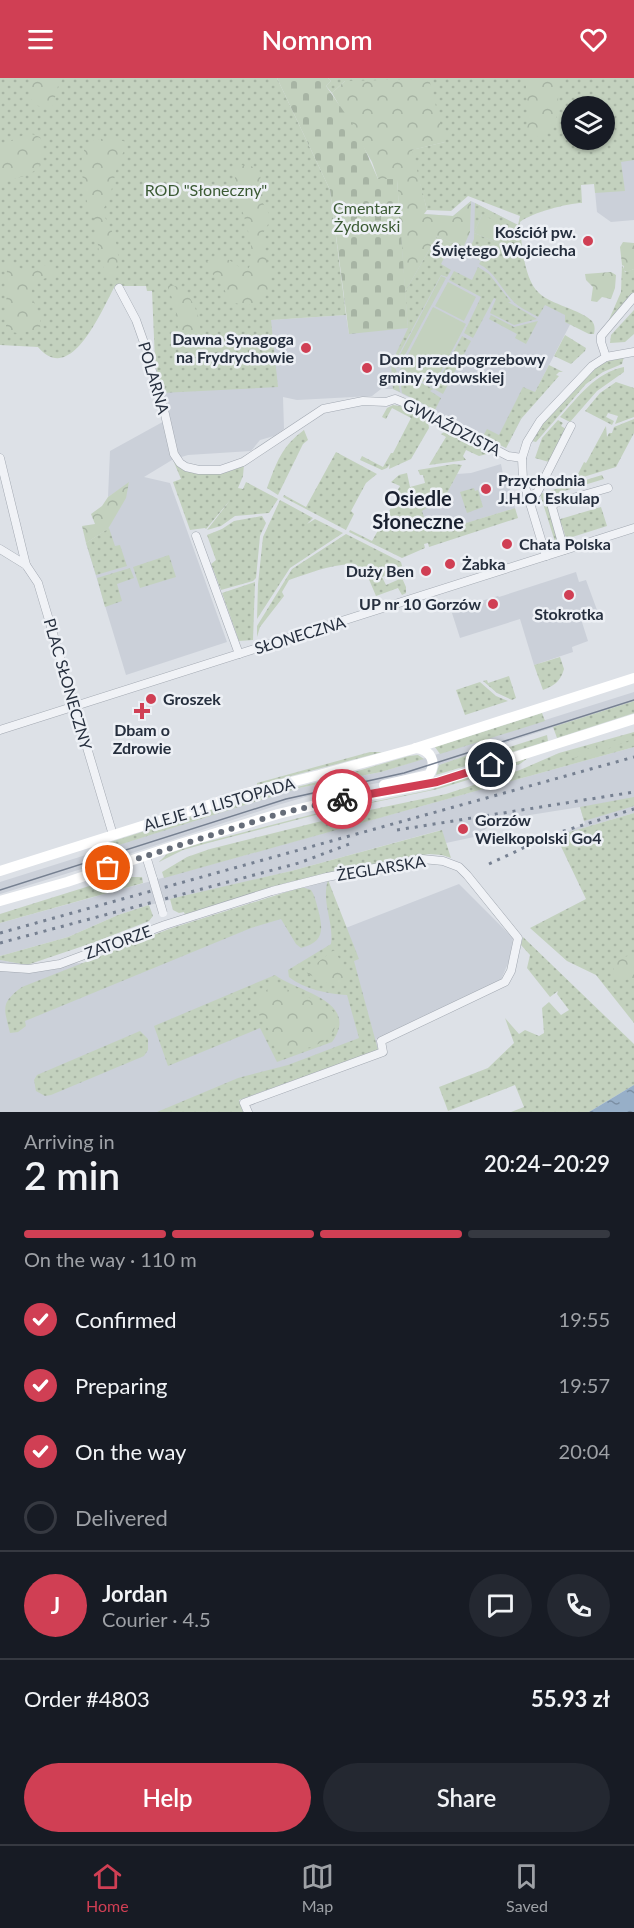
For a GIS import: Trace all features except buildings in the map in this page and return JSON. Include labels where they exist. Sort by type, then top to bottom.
[{"type":"main road","name":"ALEJE 11 LISTOPADA","points":[[0,871],[243,794],[319,776],[413,749],[634,678]]},
{"type":"main road","name":"ALEJE 11 LISTOPADA","points":[[0,901],[67,882],[278,814],[332,801],[437,782],[634,719]]},
{"type":"main road","points":[[332,801],[366,789],[429,774],[433,765],[431,756],[423,749],[413,749]]},
{"type":"street","name":"POLARNA","points":[[119,288],[136,320],[148,354],[174,454],[186,467]]},
{"type":"street","points":[[606,357],[601,342],[602,336],[634,297]]},
{"type":"street","name":"GWIAŹDZISTA","points":[[546,556],[523,480],[522,458],[527,442],[540,421],[584,373],[606,357],[634,352]]},
{"type":"street","name":"GWIAŹDZISTA","points":[[186,467],[206,471],[220,470],[253,456],[322,409],[363,401],[386,402],[395,399],[508,456],[522,458]]},
{"type":"street","points":[[527,496],[537,493],[571,426]]},
{"type":"street","points":[[0,458],[26,565]]},
{"type":"street","points":[[564,550],[552,507],[555,503],[608,488]]},
{"type":"street","name":"SŁONECZNA","points":[[0,729],[634,528]]},
{"type":"street","points":[[196,536],[239,654]]},
{"type":"street","name":"PLAC SŁONECZNY","points":[[0,549],[26,565],[38,583],[113,835]]},
{"type":"street","name":"ZATORZE","points":[[0,967],[29,969],[60,964],[165,925],[146,856]]},
{"type":"street","name":"ŻEGLARSKA","points":[[165,925],[281,888],[422,859],[443,861],[459,867],[518,938],[511,971],[505,982],[381,1041],[383,1052],[244,1103],[248,1112]]},
{"type":"shaded area","points":[[634,129],[634,220],[611,222],[597,212],[595,191],[610,150],[615,150],[615,135]]},
{"type":"shaded area","points":[[471,201],[518,225],[515,258],[532,293],[575,315],[506,448],[393,389],[381,389],[372,396],[297,400],[283,397],[284,429],[274,436],[260,440],[251,451],[188,455],[172,460],[144,477],[170,483],[227,642],[126,675],[86,543],[108,529],[129,483],[108,497],[110,451],[168,419],[161,393],[271,320],[346,315],[349,334],[402,226],[424,214],[453,216]]},
{"type":"shaded area","points":[[501,464],[515,508],[409,541],[418,513],[446,495],[457,474],[471,473]]},
{"type":"shaded area","points":[[576,572],[579,582],[586,580],[597,610],[580,616],[588,641],[572,647],[573,652],[534,665],[520,619],[460,638],[451,610]]},
{"type":"shaded area","points":[[634,692],[634,701],[439,765],[378,783],[312,795],[0,894],[0,882],[299,788],[381,772]]},
{"type":"shaded area","points":[[634,747],[634,813],[556,836],[585,824],[580,807],[499,820],[474,837],[446,843],[441,830],[291,871],[149,905],[118,915],[68,937],[0,956],[0,923]]},
{"type":"shaded area","points":[[328,880],[343,929],[459,884],[513,938],[509,961],[500,982],[376,1039],[378,1050],[239,1100],[243,1112],[0,1112],[0,960],[27,965],[85,963],[157,934]]},
{"type":"green space","name":"ROD \"Słoneczny\"","points":[[0,78],[277,78],[330,190],[346,315],[271,320],[278,387],[161,393],[155,361],[152,291],[147,291],[146,286],[115,286],[84,340],[62,358],[50,357],[38,347],[0,345]]},
{"type":"green space","points":[[30,78],[63,78],[58,86],[52,109],[39,106],[32,100],[29,90]]},
{"type":"green space","name":"Cmentarz Żydowski","points":[[277,78],[328,78],[331,81],[326,86],[356,129],[378,179],[397,179],[408,328],[349,334],[330,190]]},
{"type":"green space","points":[[328,78],[634,78],[634,160],[621,162],[625,191],[595,193],[594,184],[581,185],[582,203],[550,209],[520,222],[524,260],[534,287],[544,297],[587,317],[594,324],[594,334],[589,334],[565,322],[565,315],[545,305],[538,317],[521,308],[489,271],[479,264],[481,261],[467,254],[474,239],[474,233],[475,203],[518,225],[520,216],[468,196],[451,211],[427,210],[411,150],[445,142],[345,81],[332,93],[326,86],[331,81]],"holes":[[[482,215],[508,247],[474,233]]]},
{"type":"green space","points":[[526,78],[557,78],[558,106],[555,121],[544,133],[535,138],[526,134],[530,110],[526,96]]},
{"type":"green space","points":[[429,79],[445,142],[412,150],[427,210],[424,214],[453,216],[471,201],[470,232],[463,248],[437,236],[405,292],[397,180],[378,179],[372,162],[332,93],[345,81]]},
{"type":"green space","points":[[29,133],[40,137],[43,158],[40,165],[28,174],[0,182],[0,145]]},
{"type":"green space","points":[[116,138],[128,143],[118,163],[110,196],[102,212],[112,232],[118,254],[115,271],[108,281],[99,252],[94,218],[86,198],[82,155],[87,143]]},
{"type":"green space","points":[[236,165],[253,167],[259,172],[261,199],[271,219],[262,235],[270,276],[270,290],[261,300],[246,306],[228,301],[221,282],[204,268],[205,262],[220,258],[247,271],[251,261],[249,234],[237,190]]},
{"type":"green space","points":[[482,215],[515,229],[508,247],[474,233]]},
{"type":"green space","points":[[437,236],[463,248],[461,251],[450,246],[441,264],[451,270],[447,277],[441,275],[392,367],[396,369],[400,392],[393,389],[391,364],[408,328],[405,292]]},
{"type":"green space","points":[[623,242],[634,243],[634,269],[627,272],[623,270],[622,265],[620,247]]},
{"type":"green space","points":[[9,262],[25,271],[53,263],[56,275],[33,282],[32,296],[39,316],[40,329],[19,333],[9,332],[6,326],[7,265]]},
{"type":"green space","points":[[622,265],[625,272],[634,269],[634,293],[608,322],[621,292]]},
{"type":"green space","points":[[478,267],[489,274],[511,302],[508,302],[537,319],[514,325],[490,313],[496,299],[494,298],[473,338],[464,333],[481,297],[449,280],[454,271],[472,280]]},
{"type":"green space","points":[[611,272],[616,275],[611,299],[602,297],[597,302],[591,301],[593,287],[586,280],[585,274]]},
{"type":"green space","points":[[441,276],[446,278],[398,368],[394,366]]},
{"type":"green space","points":[[448,282],[476,297],[464,321],[435,306]]},
{"type":"green space","points":[[167,285],[178,287],[191,299],[199,319],[202,337],[206,343],[236,356],[235,360],[222,362],[207,360],[181,350],[175,306]]},
{"type":"green space","points":[[433,307],[466,324],[433,387],[400,370]]},
{"type":"green space","points":[[634,310],[634,334],[625,342],[610,343],[611,335]]},
{"type":"green space","points":[[491,315],[514,327],[538,321],[526,344],[515,338],[517,334],[489,319]]},
{"type":"green space","points":[[565,335],[586,348],[571,364],[554,356]]},
{"type":"green space","points":[[462,336],[471,341],[443,394],[434,389]]},
{"type":"green space","points":[[624,357],[622,364],[603,372],[586,384],[536,442],[532,441],[553,411],[584,378],[605,363]]},
{"type":"green space","points":[[549,365],[563,372],[556,375],[559,376],[521,419],[506,448],[483,436],[487,429],[499,435],[523,387],[535,392]]},
{"type":"green space","points":[[624,367],[624,372],[597,391],[570,422],[560,417],[596,380],[604,374]]},
{"type":"green space","points":[[399,371],[433,389],[430,391],[441,398],[435,410],[402,393]]},
{"type":"green space","points":[[616,382],[634,388],[634,417],[615,424],[618,416],[608,413],[606,417],[614,421],[612,425],[585,411],[600,393]]},
{"type":"green space","points":[[393,405],[400,406],[428,421],[429,428],[411,459],[389,469],[390,464],[382,470],[360,460],[362,456],[383,467],[393,453],[411,418],[392,408],[386,419],[382,417],[387,408]]},
{"type":"green space","points":[[634,419],[634,433],[616,467],[580,478],[577,476],[606,426],[607,437],[609,433],[612,433],[614,427]]},
{"type":"green space","points":[[558,420],[566,429],[549,462],[535,458],[542,438]]},
{"type":"green space","points":[[304,430],[308,440],[303,444],[278,495],[267,488],[274,470],[285,449]]},
{"type":"green space","points":[[446,431],[491,453],[479,456],[466,450],[463,456],[466,460],[429,465],[446,437],[441,434]]},
{"type":"green space","points":[[336,452],[377,474],[366,483],[351,511],[354,514],[346,530],[283,497],[284,495],[306,507]]},
{"type":"green space","points":[[171,455],[192,472],[244,464],[243,476],[238,488],[243,489],[246,482],[278,499],[269,513],[235,516],[221,526],[207,530],[231,499],[206,529],[190,530],[173,482],[181,479]]},
{"type":"green space","points":[[454,464],[462,465],[446,495],[422,511],[427,526],[451,522],[453,527],[515,508],[518,518],[429,547],[428,543],[424,544],[425,548],[402,558],[349,532],[350,530],[372,541],[400,492],[397,491],[400,486],[391,482],[399,475],[407,473],[410,487],[425,483],[423,475],[420,475],[418,470]]},
{"type":"green space","points":[[602,475],[604,479],[548,496],[559,544],[556,545],[540,494]]},
{"type":"green space","points":[[129,482],[126,498],[108,529],[86,543],[82,526],[95,524],[91,514],[102,506],[108,497]]},
{"type":"green space","points":[[474,488],[475,491],[478,490],[483,507],[467,513],[460,492]]},
{"type":"green space","points":[[280,500],[313,518],[307,524],[315,519],[343,533],[290,568],[257,619],[263,537]]},
{"type":"green space","points":[[601,507],[607,526],[566,539],[562,525],[559,526],[557,520]]},
{"type":"green space","points":[[262,516],[266,523],[260,536],[256,578],[253,581],[221,590],[211,564],[216,560],[207,535],[234,521]]},
{"type":"green space","points":[[109,528],[115,546],[120,545],[127,566],[96,575],[86,543]]},
{"type":"green space","points":[[346,534],[401,562],[402,566],[399,570],[382,577],[386,585],[402,578],[406,593],[402,595],[398,588],[376,596],[368,577],[357,577],[357,572],[352,572],[352,564],[319,570],[289,580],[282,592],[284,596],[260,627],[257,637],[257,626],[292,569]]},
{"type":"green space","points":[[169,555],[176,577],[140,588],[133,567]]},
{"type":"green space","points":[[130,568],[134,578],[117,584],[122,601],[105,607],[97,578]]},
{"type":"green space","points":[[255,582],[253,640],[239,641],[222,593]]},
{"type":"green space","points":[[560,657],[564,669],[561,677],[554,685],[543,690],[534,665]]},
{"type":"green space","points":[[509,676],[516,698],[512,700],[497,693],[483,681],[487,680],[488,683]]},
{"type":"green space","points":[[480,682],[496,696],[508,701],[465,715],[456,690]]},
{"type":"green space","points":[[634,701],[634,713],[557,738],[553,727]]},
{"type":"green space","points":[[542,713],[545,721],[440,754],[435,747]]},
{"type":"green space","points":[[634,732],[634,747],[164,878],[162,872],[187,857],[210,849],[346,815],[446,794],[520,770],[559,753]]},
{"type":"green space","points":[[547,735],[548,741],[436,775],[439,765],[486,749],[488,754]]},
{"type":"green space","points":[[623,738],[630,740],[591,755],[565,759],[562,756]]},
{"type":"green space","points":[[370,752],[382,752],[257,785],[257,783]]},
{"type":"green space","points":[[418,755],[424,759],[381,772],[299,788],[100,851],[98,846],[233,803]]},
{"type":"green space","points":[[528,758],[520,764],[438,789],[323,813],[208,843],[183,850],[159,862],[167,854],[198,844],[314,814],[430,790]]},
{"type":"green space","points":[[634,797],[634,806],[584,821],[580,807]]},
{"type":"green space","points":[[634,813],[634,1023],[596,975],[567,961],[530,928],[586,899],[556,836]]},
{"type":"green space","points":[[442,830],[451,858],[429,854],[286,883],[185,915],[184,912],[179,913],[173,910],[170,899],[291,871]]},
{"type":"green space","points":[[118,877],[142,877],[143,883],[0,923],[0,914]]},
{"type":"green space","points":[[328,880],[359,959],[354,961],[378,1050],[239,1100],[243,1112],[157,1112],[238,1078],[288,1065],[359,1038],[347,995],[317,990],[289,977],[288,970],[331,944],[326,896]]},
{"type":"green space","points":[[302,887],[311,890],[321,923],[318,938],[309,945],[301,948],[296,944],[281,919],[251,928],[25,1021],[26,1026],[18,1032],[10,1033],[5,1012],[7,1002],[22,987],[169,929]]},
{"type":"green space","points":[[149,905],[153,916],[149,921],[95,942],[27,965],[0,960],[0,956],[68,937],[118,915]]},
{"type":"green space","points":[[523,937],[634,1044],[634,1085],[589,1112],[511,1112],[524,1107],[515,1085],[448,1111],[439,1087],[488,1068],[514,1043],[505,1018],[519,1034],[525,1030],[539,1036],[544,1033],[542,1008],[549,1002],[561,1015],[569,1010],[557,994],[558,991],[550,997],[527,968],[530,955],[521,945]]},
{"type":"green space","points":[[334,950],[351,978],[342,986],[323,982],[305,972]]},
{"type":"green space","points":[[634,953],[634,978],[624,980],[614,973],[614,962]]},
{"type":"green space","points":[[275,975],[333,1007],[339,1017],[339,1028],[332,1042],[277,1062],[260,1028],[168,1066],[154,1026]]},
{"type":"green space","points":[[273,984],[320,1002],[333,1011],[335,1025],[331,1035],[321,1043],[300,1050],[285,1051],[275,1048],[269,1030],[256,1010],[259,997]]},
{"type":"green space","points":[[140,1031],[148,1039],[148,1050],[144,1056],[51,1095],[45,1096],[36,1091],[34,1080],[37,1075]]},
{"type":"water","points":[[634,1085],[634,1112],[589,1112]]},
{"type":"tram line","points":[[0,890],[286,799],[404,773],[634,700]]},
{"type":"railway","points":[[0,933],[634,757]]},
{"type":"railway","points":[[397,830],[634,792]]},
{"type":"railway","points":[[489,864],[551,835],[634,809]]},
{"type":"railway","points":[[0,943],[299,863],[352,843]]},
{"type":"way so far","points":[[108,868],[278,814],[342,799]]},
{"type":"place","name":"Kościół pw. Świętego Wojciecha","points":[[588,241]]},
{"type":"place","name":"Dawna Synagoga na Frydrychowie","points":[[306,348]]},
{"type":"place","name":"Dom przedpogrzebowy gminy żydowskiej","points":[[367,368]]},
{"type":"place","name":"Przychodnia J.H.O. Eskulap","points":[[486,489]]},
{"type":"place","name":"Chata Polska","points":[[507,544]]},
{"type":"place","name":"Żabka","points":[[450,564]]},
{"type":"place","name":"Duży Ben","points":[[426,571]]},
{"type":"place","name":"Stokrotka","points":[[569,595]]},
{"type":"place","name":"UP nr 10 Gorzów","points":[[493,604]]},
{"type":"place","name":"Groszek","points":[[151,699]]},
{"type":"place","name":"Dbam o Zdrowie","points":[[142,711]]},
{"type":"place","name":"Gorzów Wielkopolski Go4","points":[[463,829]]},
{"type":"district","name":"Osiedle Słoneczne","points":[[418,510]]},
{"type":"route","points":[[342,799],[437,782],[491,765]]}]
